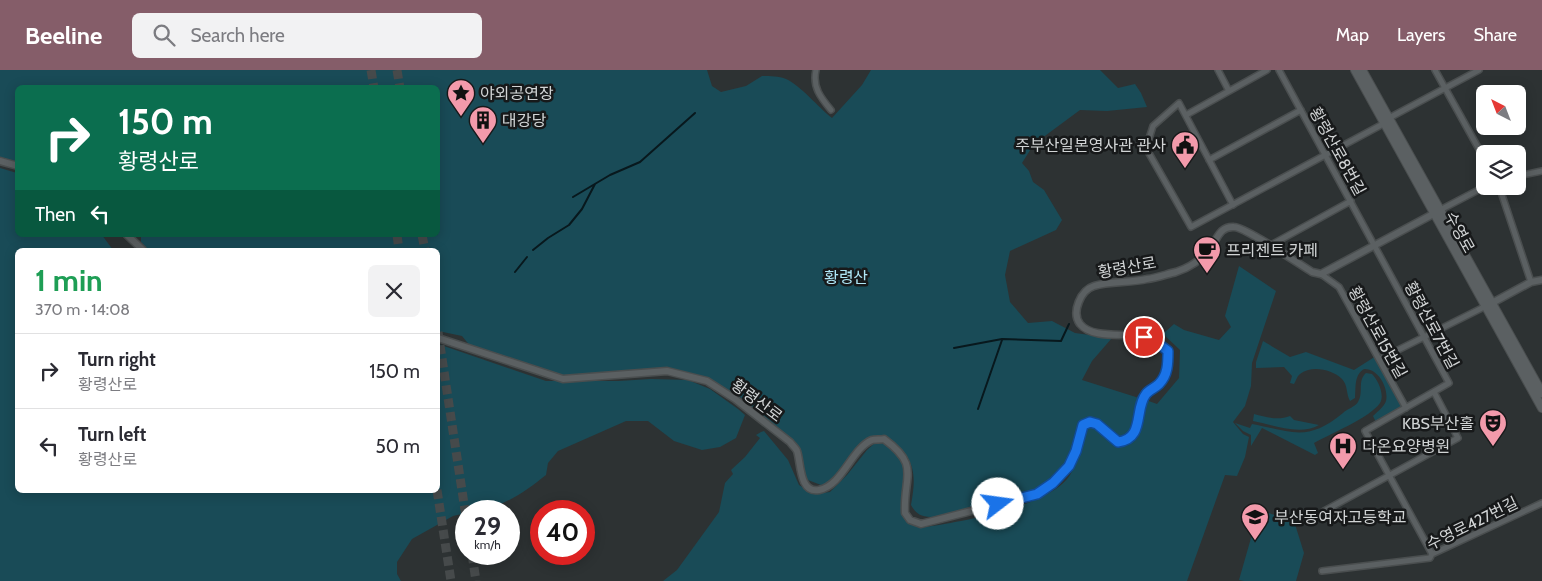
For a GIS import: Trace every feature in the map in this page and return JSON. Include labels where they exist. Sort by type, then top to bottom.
[{"type":"main road","name":"수영로","points":[[1354,70],[1386,121],[1489,304],[1542,392]]},
{"type":"main road","name":"수영로","points":[[1362,70],[1386,121]]},
{"type":"main road","name":"수영로","points":[[1489,304],[1542,408]]},
{"type":"street","points":[[816,70],[814,76],[818,96],[831,110]]},
{"type":"street","points":[[1218,70],[1229,91]]},
{"type":"street","points":[[1186,115],[1267,70]]},
{"type":"street","name":"황령산로8번길","points":[[1279,70],[1375,245]]},
{"type":"street","points":[[1435,70],[1477,145]]},
{"type":"street","points":[[1233,205],[1179,103],[1153,126],[1146,148],[1192,227],[1233,205],[1386,121],[1445,88],[1479,70]]},
{"type":"street","points":[[1209,160],[1301,110]]},
{"type":"street","points":[[0,162],[15,165]]},
{"type":"street","points":[[1526,174],[1542,171]]},
{"type":"street","points":[[1321,274],[1476,191]]},
{"type":"street","points":[[1502,195],[1532,282]]},
{"type":"street","points":[[1269,246],[1351,201]]},
{"type":"street","name":"황령산로","points":[[440,339],[562,378],[667,371],[707,381],[735,399],[790,442],[797,450],[803,480],[812,490],[819,490],[830,485],[872,440],[884,439],[896,448],[906,460],[908,475],[905,513],[910,520],[921,524],[1037,494],[1053,483],[1069,466],[1076,451],[1083,425],[1090,422],[1097,424],[1118,442],[1127,441],[1134,434],[1145,395],[1160,384],[1166,374],[1168,351],[1156,342],[1144,337],[1097,333],[1079,323],[1076,317],[1078,304],[1084,294],[1093,286],[1147,280],[1183,270],[1198,261],[1211,248],[1224,229],[1234,226],[1246,231],[1312,272],[1321,274]]},
{"type":"street","points":[[129,237],[141,248]]},
{"type":"street","name":"황령산로7번길","points":[[1375,245],[1449,384],[1364,431],[1388,476]]},
{"type":"street","name":"황령산로15번길","points":[[1321,274],[1340,288],[1406,408]]},
{"type":"street","points":[[1380,359],[1532,282],[1542,280]]},
{"type":"street","points":[[1324,511],[1458,438],[1434,392]]},
{"type":"street","points":[[1388,476],[1432,554]]},
{"type":"street","name":"수영로427번길","points":[[1322,572],[1430,558],[1432,554],[1542,503]]},
{"type":"green space","name":"황령산","points":[[0,70],[707,70],[712,86],[721,92],[746,86],[762,76],[786,79],[797,86],[832,118],[862,85],[871,70],[1100,70],[1118,88],[1135,84],[1147,107],[1107,111],[1080,110],[1034,144],[1022,163],[1029,171],[1033,182],[1044,190],[1062,220],[1056,230],[1010,251],[1005,275],[1010,302],[1028,323],[1052,321],[1075,333],[1112,338],[1092,361],[1082,380],[1139,398],[1138,409],[1134,425],[1123,438],[1117,437],[1104,425],[1088,418],[1080,428],[1071,453],[1063,467],[1052,478],[1032,492],[935,517],[927,517],[916,512],[911,505],[914,483],[912,466],[903,451],[886,436],[870,437],[826,484],[821,485],[808,480],[804,474],[801,453],[795,443],[740,397],[706,378],[670,369],[564,376],[471,347],[462,336],[440,333],[440,248],[146,248],[141,242],[141,237],[440,237],[440,85],[15,85],[15,162],[0,158]]},
{"type":"green space","points":[[0,168],[15,172],[15,237],[103,237],[112,248],[15,248],[15,493],[440,493],[440,345],[546,381],[688,380],[710,389],[745,415],[736,438],[720,447],[702,450],[674,441],[648,421],[626,421],[558,451],[548,463],[546,475],[528,489],[509,500],[455,500],[455,516],[412,539],[397,562],[397,574],[401,581],[0,581]]},
{"type":"green space","points":[[1239,266],[1276,291],[1252,363],[1251,386],[1245,406],[1233,422],[1243,434],[1249,437],[1245,457],[1237,476],[1225,475],[1187,581],[663,581],[677,570],[719,512],[725,483],[733,474],[731,470],[745,457],[760,438],[756,435],[764,431],[788,460],[799,485],[814,494],[830,492],[876,442],[893,448],[902,458],[904,471],[903,511],[908,521],[920,528],[1001,512],[1043,496],[1059,487],[1070,475],[1088,428],[1094,426],[1112,441],[1123,446],[1138,434],[1139,423],[1146,400],[1157,404],[1179,378],[1180,350],[1163,334],[1174,324],[1184,330],[1219,340],[1231,327],[1225,316]]},
{"type":"green space","points":[[1263,341],[1290,357],[1306,352],[1354,370],[1376,356],[1403,404],[1401,409],[1376,422],[1373,416],[1386,401],[1386,390],[1378,375],[1369,370],[1364,369],[1359,375],[1356,382],[1355,398],[1350,401],[1344,381],[1333,373],[1321,369],[1305,371],[1299,375],[1294,384],[1290,383],[1292,376],[1284,367],[1256,368],[1256,362]]},
{"type":"green space","points":[[1366,373],[1372,374],[1378,384],[1382,396],[1380,403],[1368,414],[1314,443],[1318,453],[1315,455],[1262,428],[1251,446],[1251,435],[1243,431],[1235,423],[1250,428],[1252,424],[1290,432],[1310,431],[1320,428],[1357,404],[1361,394],[1363,376]]},
{"type":"green space","points":[[1254,414],[1276,418],[1290,416],[1294,420],[1319,425],[1303,430],[1286,429],[1253,421]]},
{"type":"green space","points":[[1259,510],[1294,521],[1304,553],[1296,581],[1239,580]]},
{"type":"waterway","points":[[573,197],[610,175],[640,162],[695,113]]},
{"type":"waterway","points":[[533,250],[569,225],[582,209],[595,184]]},
{"type":"waterway","points":[[515,272],[527,257]]},
{"type":"waterway","points":[[954,348],[1002,339],[1061,341],[1069,324]]},
{"type":"waterway","points":[[978,409],[1002,340]]},
{"type":"tunnel","points":[[371,70],[374,85]]},
{"type":"tunnel","points":[[397,70],[400,85]]},
{"type":"tunnel","points":[[397,237],[399,248]]},
{"type":"tunnel","points":[[422,237],[425,248]]},
{"type":"tunnel","points":[[440,345],[463,500]]},
{"type":"tunnel","points":[[437,493],[451,581]]},
{"type":"tunnel","points":[[474,565],[476,581]]},
{"type":"place","name":"야외공연장","points":[[461,117]]},
{"type":"place","name":"대강당","points":[[483,144]]},
{"type":"place","name":"주부산일본영사관 관사","points":[[1185,169]]},
{"type":"place","name":"프리젠트 카페","points":[[1207,274]]},
{"type":"place","name":"KBS부산홀","points":[[1493,447]]},
{"type":"place","name":"다온요양병원","points":[[1343,470]]},
{"type":"place","name":"부산동여자고등학교","points":[[1255,541]]},
{"type":"route","points":[[998,504],[1037,494],[1053,483],[1069,466],[1076,451],[1083,425],[1090,422],[1097,424],[1118,442],[1127,441],[1134,434],[1145,395],[1160,384],[1166,374],[1168,364],[1168,351],[1156,342],[1144,337]]}]
